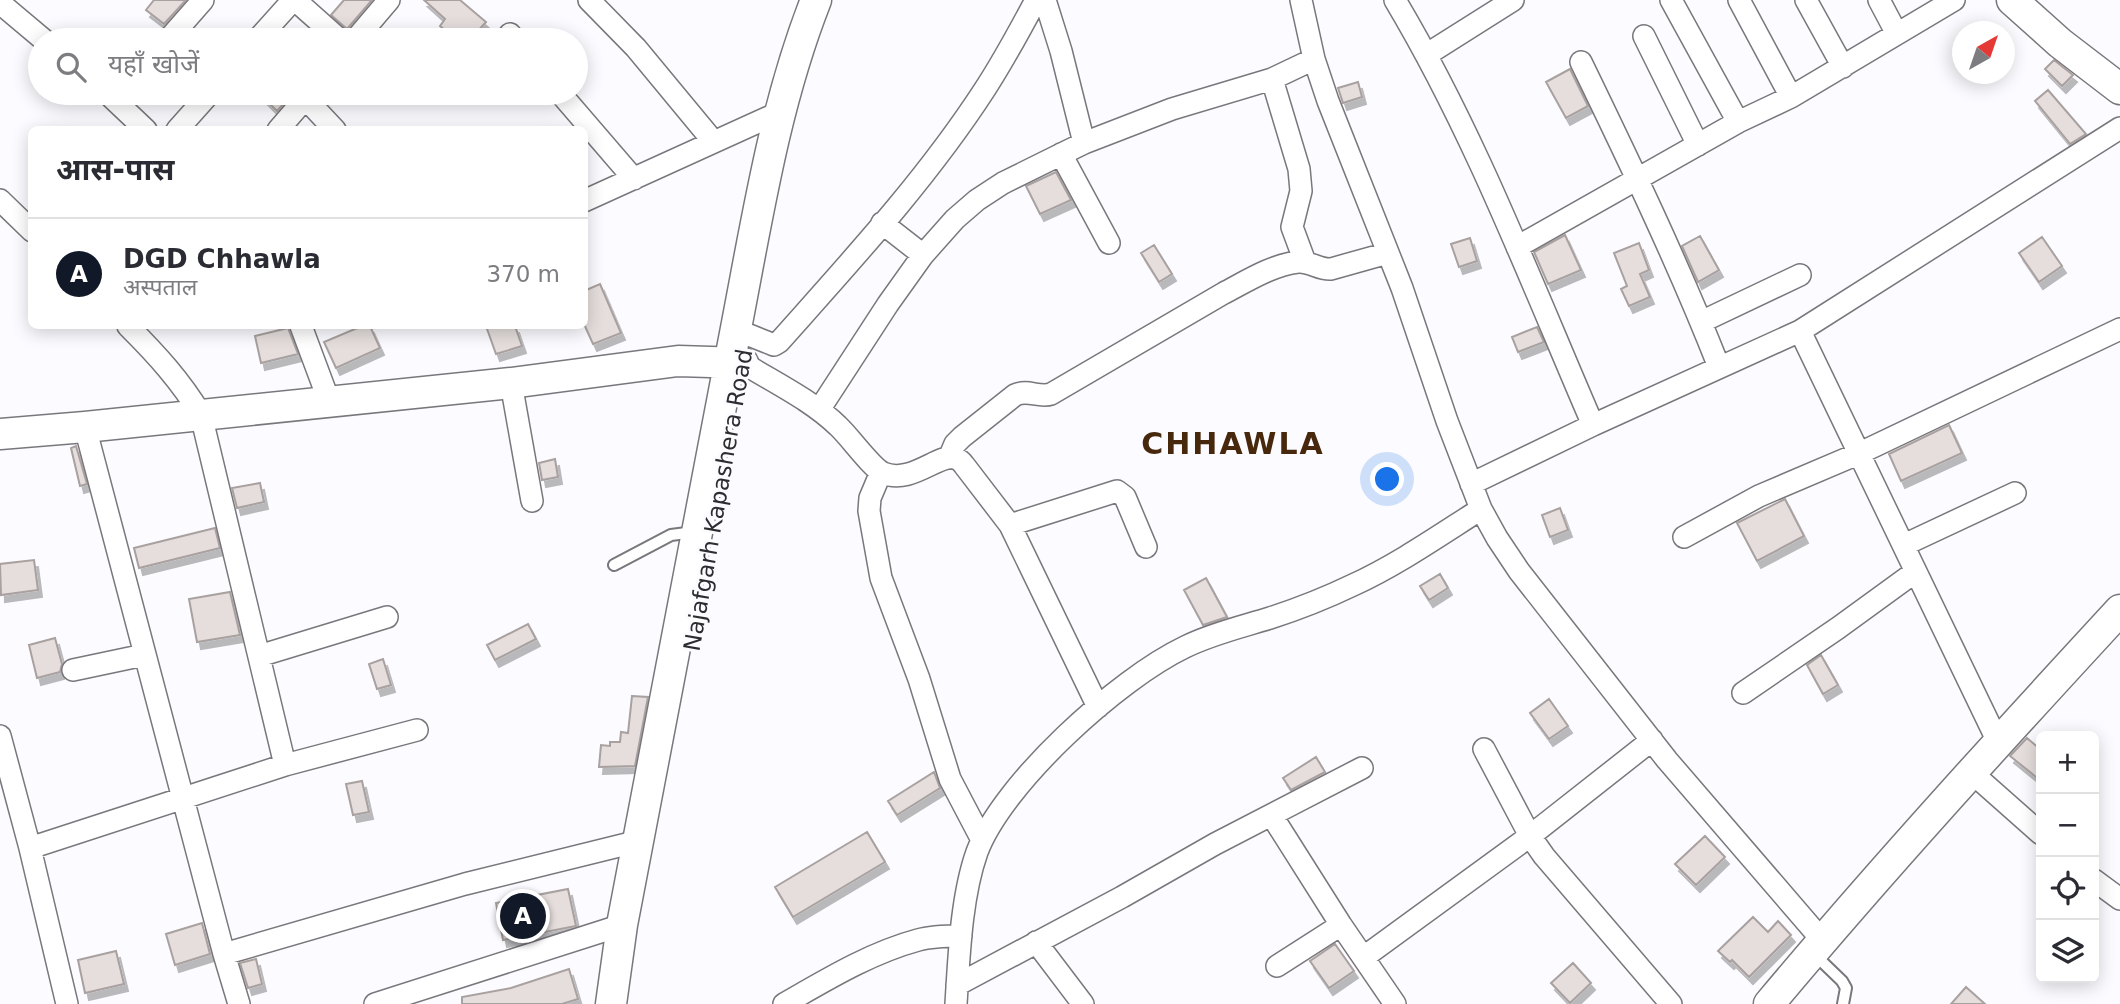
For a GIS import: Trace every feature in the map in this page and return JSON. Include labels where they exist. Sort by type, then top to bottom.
[{"type":"main road","points":[[611,1004],[622,925],[696,532],[740,353],[748,261],[780,112],[798,45],[816,0]]},
{"type":"main road","name":"Najafgarh Kapashera Road","points":[[628,1004],[740,353],[795,104],[829,0]]},
{"type":"main road","points":[[2011,0],[2060,43],[2120,89]]},
{"type":"main road","points":[[0,434],[511,383],[740,353]]},
{"type":"main road","points":[[1769,1004],[1971,772],[2120,610]]},
{"type":"street","points":[[178,28],[203,0]]},
{"type":"street","points":[[268,28],[294,0],[326,28]]},
{"type":"street","points":[[365,28],[389,0]]},
{"type":"street","points":[[589,0],[636,48],[713,141]]},
{"type":"street","points":[[740,353],[779,342],[883,223],[971,109],[1004,58],[1036,0]]},
{"type":"street","points":[[1045,0],[1084,143]]},
{"type":"street","points":[[1301,0],[1314,59],[1402,288],[1447,421],[1481,509],[1519,571],[1817,946]]},
{"type":"street","points":[[1395,0],[1481,164],[1593,425]]},
{"type":"street","points":[[1426,55],[1513,0]]},
{"type":"street","points":[[1671,0],[1738,122]]},
{"type":"street","points":[[1739,0],[1791,96]]},
{"type":"street","points":[[1806,0],[1843,67]]},
{"type":"street","points":[[1879,0],[1897,34]]},
{"type":"street","points":[[1517,247],[1738,122],[1843,67],[1897,34],[1924,7],[1954,0]]},
{"type":"street","points":[[3,5],[30,28]]},
{"type":"street","points":[[1644,36],[1698,145]]},
{"type":"street","points":[[819,410],[923,255],[955,219],[977,200],[1003,183],[1084,143],[1172,109],[1272,79],[1314,59]]},
{"type":"street","points":[[1581,62],[1638,180],[1719,367]]},
{"type":"street","points":[[1272,79],[1299,169],[1301,191],[1292,228],[1305,262]]},
{"type":"street","points":[[124,105],[142,126]]},
{"type":"street","points":[[181,126],[199,105]]},
{"type":"street","points":[[281,126],[299,105]]},
{"type":"street","points":[[315,105],[332,126]]},
{"type":"street","points":[[570,105],[634,179]]},
{"type":"street","points":[[588,199],[780,112]]},
{"type":"street","points":[[1471,484],[1800,331],[2120,128]]},
{"type":"street","points":[[1061,154],[1109,243]]},
{"type":"street","points":[[0,200],[28,227]]},
{"type":"street","points":[[883,223],[923,255]]},
{"type":"street","points":[[949,458],[955,444],[962,437],[1015,395],[1022,392],[1045,396],[1051,394],[1224,293],[1280,266],[1305,262],[1325,270],[1388,253]]},
{"type":"street","points":[[1701,322],[1800,275]]},
{"type":"street","points":[[131,329],[159,356],[201,415],[285,765]]},
{"type":"street","points":[[302,329],[329,401]]},
{"type":"street","points":[[1684,537],[1759,496],[1860,453],[2120,329]]},
{"type":"street","points":[[1800,331],[1998,742]]},
{"type":"street","points":[[740,353],[838,426],[881,472],[905,476],[949,458],[957,458],[1010,525],[1098,707]]},
{"type":"street","points":[[511,383],[532,501]]},
{"type":"street","points":[[85,427],[239,1004]]},
{"type":"street","points":[[881,472],[870,498],[869,511],[881,578],[919,679],[950,779],[982,840]]},
{"type":"street","points":[[1010,525],[1117,491],[1125,497],[1146,547]]},
{"type":"street","points":[[1904,545],[2015,493]]},
{"type":"street","points":[[957,995],[961,936],[971,872],[982,840],[1008,799],[1033,769],[1098,707],[1140,673],[1186,646],[1300,607],[1357,584],[1481,509]]},
{"type":"street","points":[[1743,693],[1915,572]]},
{"type":"street","points":[[260,656],[387,617]]},
{"type":"street","points":[[74,670],[144,655]]},
{"type":"street","points":[[30,848],[285,765],[417,730]]},
{"type":"street","points":[[0,736],[67,1004]]},
{"type":"street","points":[[1364,957],[1530,835],[1652,740]]},
{"type":"street","points":[[1484,749],[1530,835],[1562,880],[1671,1004]]},
{"type":"street","points":[[957,995],[1036,942],[1215,844],[1362,768]]},
{"type":"street","points":[[1971,772],[2036,830]]},
{"type":"street","points":[[1272,816],[1395,1004]]},
{"type":"street","points":[[224,954],[465,884],[639,841]]},
{"type":"street","points":[[2099,884],[2120,899]]},
{"type":"street","points":[[375,1004],[622,925]]},
{"type":"street","points":[[1277,966],[1341,925]]},
{"type":"street","points":[[784,1004],[851,967],[899,946],[919,939],[961,936]]},
{"type":"street","points":[[1036,942],[1083,1004]]},
{"type":"lane","points":[[614,565],[671,535],[696,532]]},
{"type":"lane","points":[[1817,946],[1846,988],[1843,1004]]},
{"type":"building","points":[[154,0],[186,0],[164,24],[146,10]]},
{"type":"building","points":[[344,0],[372,0],[348,28],[331,15]]},
{"type":"building","points":[[424,0],[460,0],[486,22],[481,28],[442,28],[440,26],[445,19]]},
{"type":"building","points":[[2054,60],[2073,75],[2062,86],[2045,69]]},
{"type":"building","points":[[1570,69],[1588,106],[1566,118],[1546,82]]},
{"type":"building","points":[[1358,82],[1362,97],[1343,103],[1338,88]]},
{"type":"building","points":[[2048,90],[2086,134],[2070,144],[2035,101]]},
{"type":"building","points":[[271,105],[282,105],[277,111]]},
{"type":"building","points":[[1056,172],[1071,200],[1040,214],[1026,186]]},
{"type":"building","points":[[1565,235],[1581,270],[1548,284],[1534,252]]},
{"type":"building","points":[[1700,236],[1719,270],[1698,282],[1682,246]]},
{"type":"building","points":[[2042,237],[2062,266],[2039,282],[2019,253]]},
{"type":"building","points":[[1470,238],[1477,261],[1459,267],[1451,244]]},
{"type":"building","points":[[1639,243],[1649,270],[1640,274],[1650,297],[1629,306],[1621,289],[1627,286],[1614,253]]},
{"type":"building","points":[[1154,245],[1172,274],[1159,282],[1141,253]]},
{"type":"building","points":[[600,284],[621,333],[593,344],[586,329],[588,289]]},
{"type":"building","points":[[1537,327],[1544,342],[1518,352],[1512,337]]},
{"type":"building","points":[[288,329],[298,354],[261,363],[255,336]]},
{"type":"building","points":[[355,329],[371,329],[380,348],[336,368],[324,342]]},
{"type":"building","points":[[487,329],[516,329],[522,346],[496,354]]},
{"type":"building","points":[[1949,425],[1962,453],[1901,481],[1889,454]]},
{"type":"building","points":[[76,446],[87,484],[80,486],[71,448]]},
{"type":"building","points":[[555,459],[558,477],[542,480],[539,463]]},
{"type":"building","points":[[260,483],[264,502],[237,508],[232,488]]},
{"type":"building","points":[[1785,499],[1804,536],[1757,561],[1737,523]]},
{"type":"building","points":[[1560,508],[1568,530],[1550,537],[1542,515]]},
{"type":"building","points":[[215,528],[220,548],[139,568],[134,548]]},
{"type":"building","points":[[34,560],[38,590],[1,595],[0,564]]},
{"type":"building","points":[[1440,574],[1448,588],[1429,600],[1420,586]]},
{"type":"building","points":[[1206,578],[1227,617],[1203,625],[1184,590]]},
{"type":"building","points":[[230,592],[240,635],[197,642],[189,599]]},
{"type":"building","points":[[528,624],[536,639],[495,660],[487,645]]},
{"type":"building","points":[[55,638],[62,664],[60,672],[37,678],[29,645]]},
{"type":"building","points":[[1821,655],[1838,685],[1823,694],[1807,665]]},
{"type":"building","points":[[383,659],[391,685],[377,689],[369,664]]},
{"type":"building","points":[[632,696],[648,697],[635,766],[599,767],[601,745],[610,746],[610,742],[620,742],[621,732],[628,733]]},
{"type":"building","points":[[1549,699],[1568,726],[1549,739],[1530,713]]},
{"type":"building","points":[[2027,738],[2036,746],[2036,777],[2010,756]]},
{"type":"building","points":[[1316,757],[1325,772],[1291,790],[1283,778]]},
{"type":"building","points":[[934,772],[940,788],[897,815],[888,801]]},
{"type":"building","points":[[362,781],[369,812],[353,815],[346,784]]},
{"type":"building","points":[[867,832],[885,862],[793,917],[775,887]]},
{"type":"building","points":[[1705,836],[1725,857],[1696,885],[1675,864]]},
{"type":"building","points":[[568,889],[576,926],[503,940],[496,903]]},
{"type":"building","points":[[1753,917],[1768,932],[1778,921],[1791,935],[1749,977],[1732,960],[1730,962],[1718,951]]},
{"type":"building","points":[[202,923],[210,954],[175,965],[166,934]]},
{"type":"building","points":[[1335,944],[1354,971],[1329,988],[1310,961]]},
{"type":"building","points":[[116,951],[124,984],[85,993],[78,960]]},
{"type":"building","points":[[256,959],[262,984],[248,988],[240,963]]},
{"type":"building","points":[[1573,963],[1591,983],[1570,1003],[1551,983]]},
{"type":"building","points":[[569,969],[578,999],[562,1004],[462,1004],[462,997],[511,988]]},
{"type":"building","points":[[1966,987],[1985,1004],[1951,1004]]},
{"type":"place","name":"DGD Chhawla","points":[[523,916]]},
{"type":"district","name":"CHHAWLA","points":[[1233,444]]}]
